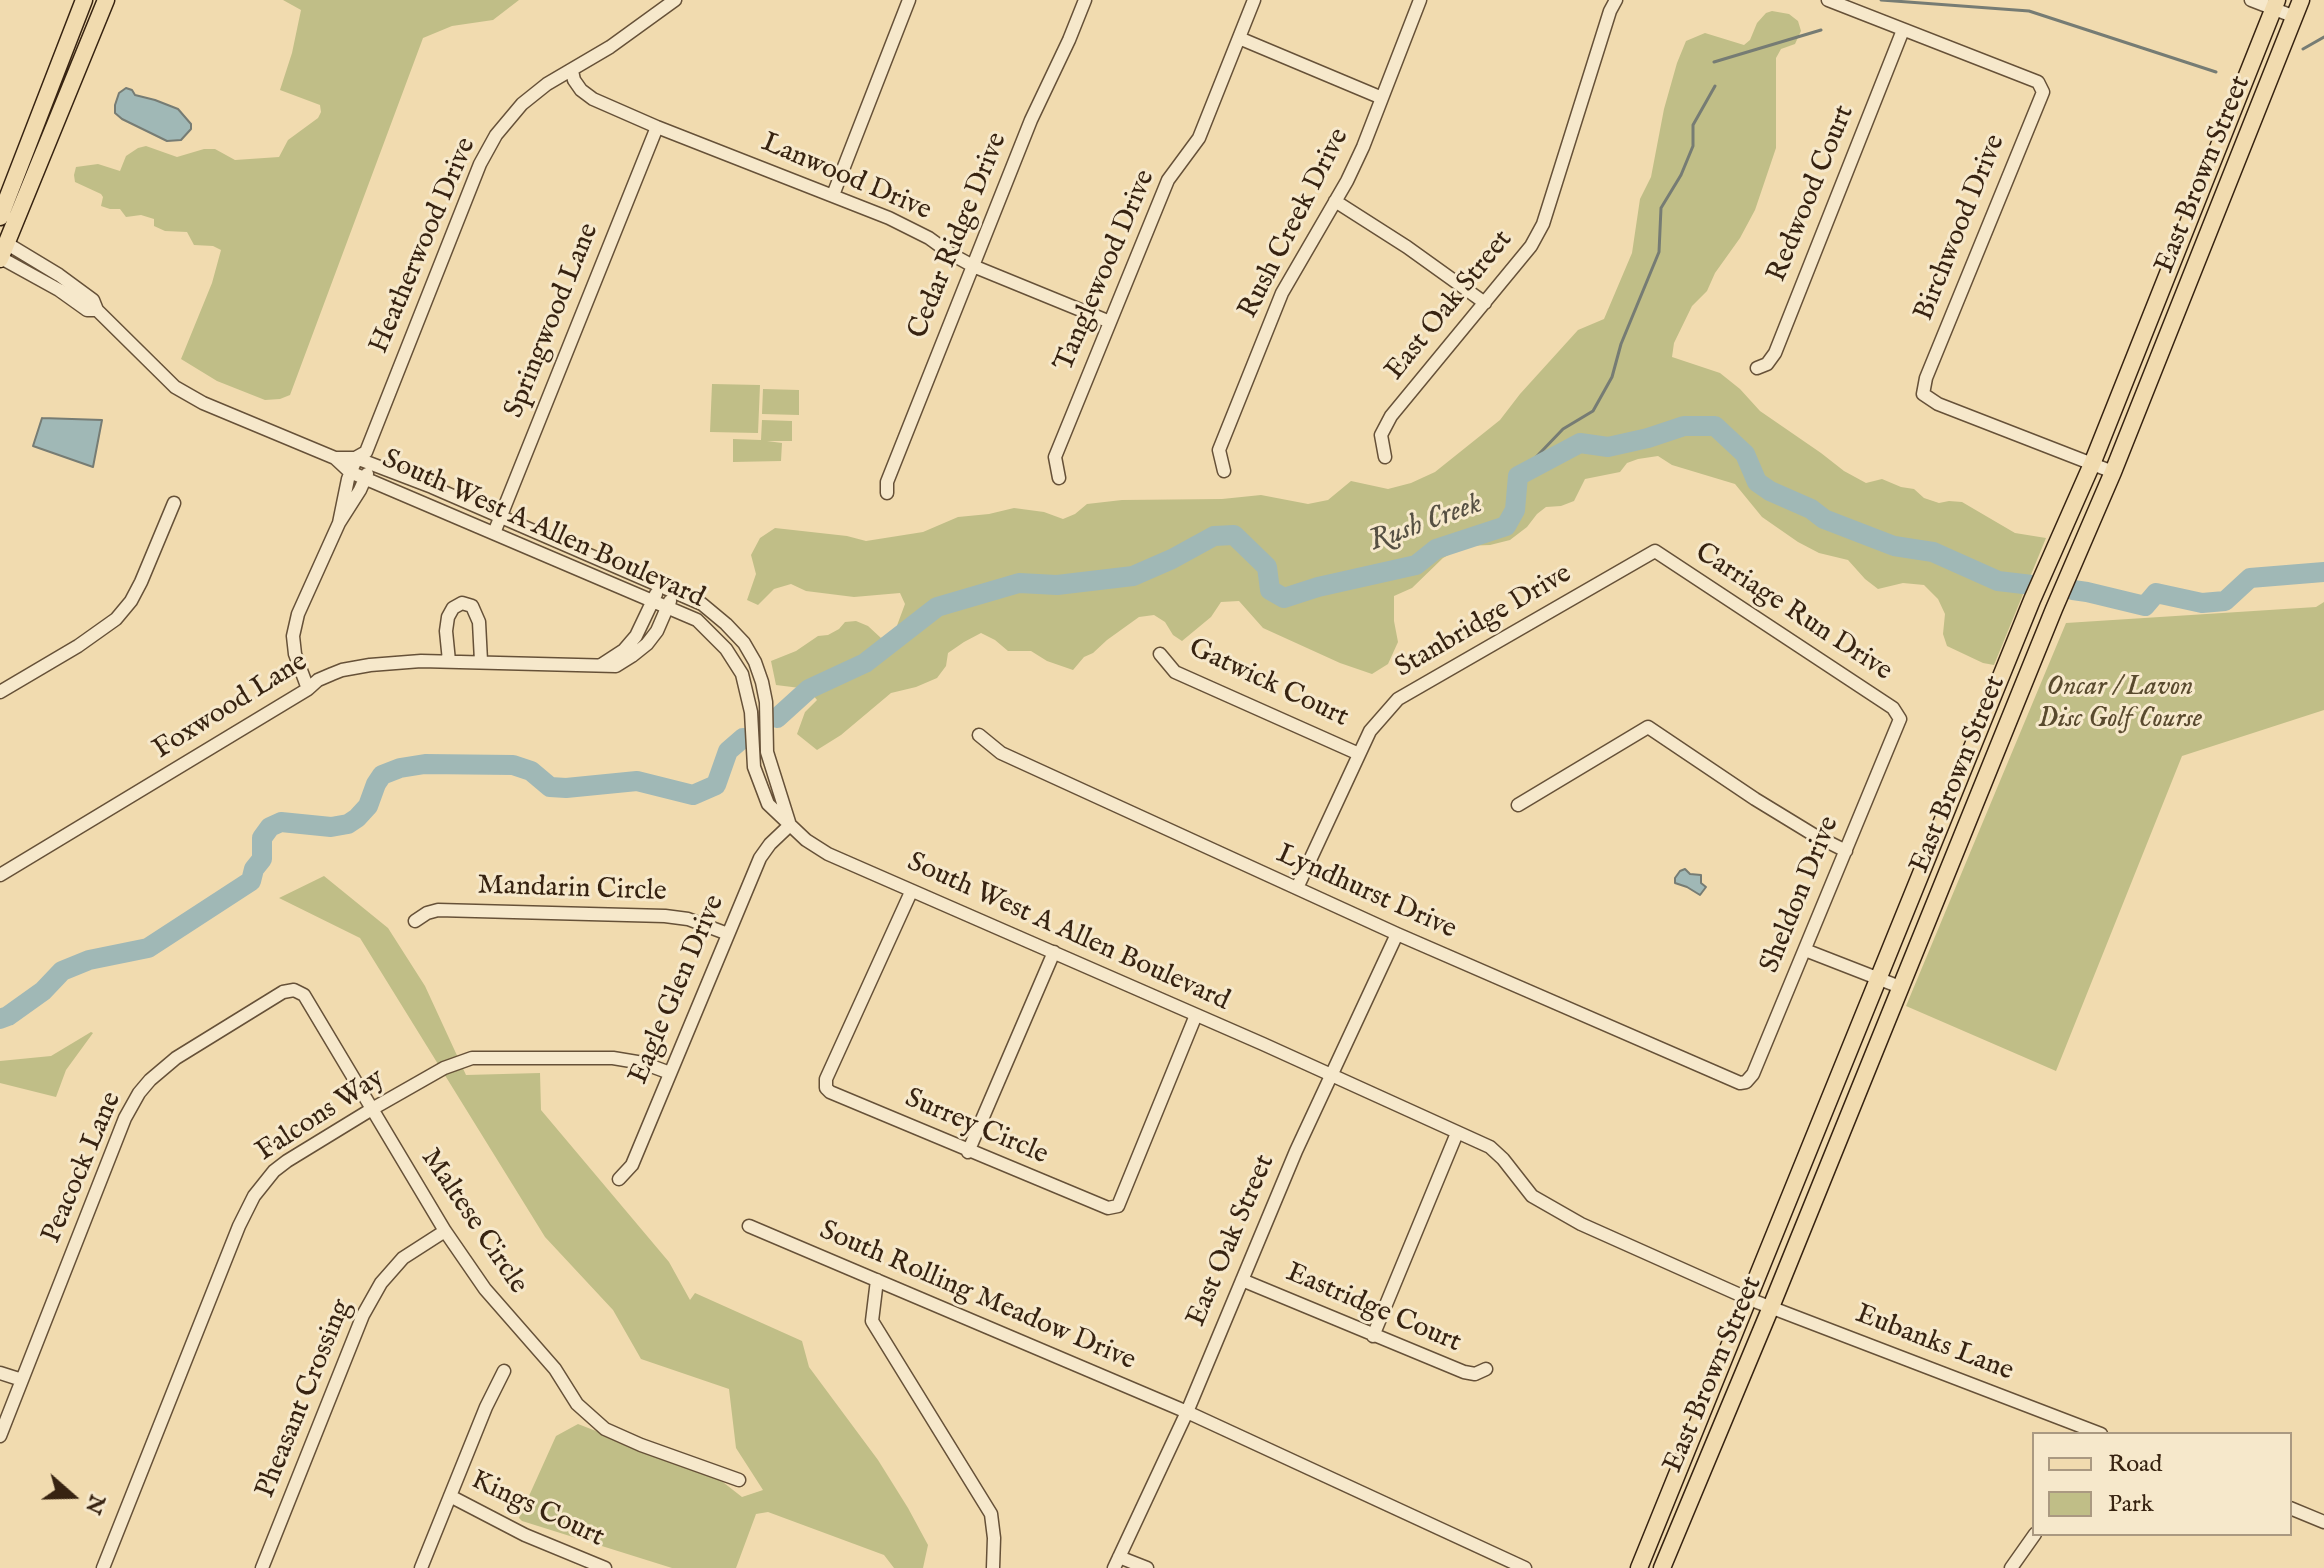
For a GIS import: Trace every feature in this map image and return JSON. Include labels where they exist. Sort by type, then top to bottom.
[{"type":"main road","points":[[0,217],[84,0]]},
{"type":"main road","points":[[1,252],[106,0]]},
{"type":"main road","name":"East Brown Street","points":[[1662,1568],[2054,609],[2113,472],[2301,0]]},
{"type":"main road","name":"East Brown Street","points":[[1639,1568],[2026,614],[2092,464],[2275,4]]},
{"type":"main road","points":[[47,95],[65,102]]},
{"type":"main road","points":[[2153,311],[2175,319]]},
{"type":"street","name":"Heatherwood Drive","points":[[339,523],[350,472],[364,458],[484,156],[496,135],[522,104],[547,84],[642,26],[675,0]]},
{"type":"street","points":[[833,195],[909,0]]},
{"type":"street","name":"Cedar Ridge Drive","points":[[887,493],[887,482],[1031,120],[1085,0]]},
{"type":"street","name":"Tanglewood Drive","points":[[1059,478],[1055,457],[1110,322],[1168,180],[1199,138],[1254,0]]},
{"type":"street","name":"Rush Creek Drive","points":[[1224,471],[1219,450],[1282,293],[1363,147],[1420,0]]},
{"type":"street","name":"East Oak Street","points":[[1385,457],[1381,435],[1391,416],[1531,246],[1543,224],[1616,0]]},
{"type":"street","points":[[1828,0],[1903,30]]},
{"type":"street","points":[[2251,0],[2275,4],[2295,17]]},
{"type":"street","name":"Birchwood Drive","points":[[1903,30],[2038,82],[2043,92],[1926,378],[1923,394],[1938,404],[2092,464]]},
{"type":"street","name":"Redwood Court","points":[[1757,368],[1767,364],[1775,353],[1903,30]]},
{"type":"street","points":[[1239,38],[1382,98]]},
{"type":"street","name":"Lanwood Drive","points":[[572,71],[574,80],[593,99],[889,218],[929,238],[973,266],[1110,322]]},
{"type":"street","name":"Springwood Lane","points":[[494,533],[657,127]]},
{"type":"street","points":[[1335,201],[1407,247],[1485,303]]},
{"type":"street","points":[[1,252],[87,310],[97,310],[175,387],[217,410],[335,458],[364,458]]},
{"type":"street","name":"South West A Allen Boulevard","points":[[335,458],[350,472],[697,620],[715,636],[742,674],[751,712],[752,755],[768,804],[806,840],[828,854],[1457,1133]]},
{"type":"street","name":"Heatherwood Drive","points":[[308,689],[295,654],[293,636],[298,614],[339,523],[360,490],[365,478],[364,458]]},
{"type":"street","name":"South West A Allen Boulevard","points":[[364,458],[702,604],[726,624],[744,643],[762,682],[766,702],[768,760],[790,825]]},
{"type":"street","points":[[2092,464],[2113,472]]},
{"type":"street","points":[[0,675],[4,689],[98,634],[116,619],[141,582],[174,503]]},
{"type":"street","name":"Carriage Run Drive","points":[[1655,551],[1893,708],[1900,719]]},
{"type":"street","name":"Stanbridge Drive","points":[[1297,888],[1370,731],[1398,699],[1655,551]]},
{"type":"street","points":[[601,665],[624,650],[636,636],[659,585]]},
{"type":"street","name":"Foxwood Lane","points":[[0,875],[308,689],[318,680],[342,670],[398,663],[481,661],[616,666],[647,644],[657,631],[673,591]]},
{"type":"street","points":[[449,661],[448,617],[453,608],[462,603],[472,606],[479,622],[481,661]]},
{"type":"street","name":"Gatwick Court","points":[[1160,654],[1175,672],[1359,754]]},
{"type":"street","name":"Sheldon Drive","points":[[1740,1083],[1746,1082],[1753,1074],[1900,719]]},
{"type":"street","points":[[1518,805],[1648,727],[1755,799],[1846,851]]},
{"type":"street","name":"Lyndhurst Drive","points":[[979,735],[1001,753],[1397,934],[1740,1083]]},
{"type":"street","name":"Eagle Glen Drive","points":[[619,1179],[632,1165],[760,858],[790,825]]},
{"type":"street","name":"Surrey Circle","points":[[911,892],[826,1079],[826,1088],[968,1152],[1096,1205],[1108,1208],[1118,1206],[1196,1015]]},
{"type":"street","name":"Mandarin Circle","points":[[415,921],[438,910],[665,916],[688,919],[728,934]]},
{"type":"street","name":"East Oak Street","points":[[1116,1562],[1187,1412],[1296,1151],[1397,934]]},
{"type":"street","points":[[1805,950],[1900,987]]},
{"type":"street","points":[[968,1152],[1054,952]]},
{"type":"street","name":"Maltese Circle","points":[[294,990],[304,995],[445,1231],[485,1289],[555,1369],[577,1404],[605,1429],[739,1480]]},
{"type":"street","name":"Peacock Lane","points":[[0,1436],[125,1118],[139,1093],[176,1058],[283,992],[294,990]]},
{"type":"street","name":"Falcons Way","points":[[103,1568],[233,1240],[263,1183],[287,1161],[444,1068],[472,1058],[613,1058],[643,1063],[670,1073]]},
{"type":"street","points":[[1373,1336],[1457,1133]]},
{"type":"street","name":"Eubanks Lane","points":[[1457,1133],[1490,1147],[1532,1196],[1581,1224],[1749,1299],[2096,1432]]},
{"type":"street","name":"South Rolling Meadow Drive","points":[[749,1226],[1187,1412],[1525,1568]]},
{"type":"street","name":"Pheasant Crossing","points":[[262,1568],[363,1315],[381,1283],[403,1258],[445,1231]]},
{"type":"street","points":[[877,1280],[872,1321],[991,1514],[993,1568]]},
{"type":"street","name":"Eastridge Court","points":[[1242,1280],[1464,1372],[1475,1374],[1486,1369]]},
{"type":"street","points":[[421,1568],[486,1407],[504,1371]]},
{"type":"street","points":[[0,1373],[22,1380]]},
{"type":"street","name":"Kings Court","points":[[450,1496],[586,1564],[605,1568]]},
{"type":"street","points":[[2292,1509],[2324,1522]]},
{"type":"street","points":[[2011,1568],[2034,1536]]},
{"type":"street","points":[[1116,1562],[1147,1568]]},
{"type":"green space","points":[[283,0],[519,0],[493,20],[452,26],[423,38],[290,395],[265,400],[217,381],[181,359],[212,283],[221,250],[213,246],[194,245],[187,232],[165,231],[154,226],[154,219],[141,215],[126,217],[120,209],[101,206],[101,194],[75,182],[74,175],[76,167],[98,164],[120,171],[126,156],[146,146],[177,157],[215,149],[235,160],[279,157],[288,140],[318,118],[321,112],[320,105],[280,90],[301,10]]},
{"type":"green space","points":[[1772,11],[1789,14],[1798,21],[1801,31],[1795,44],[1781,49],[1776,58],[1776,148],[1755,210],[1707,291],[1692,306],[1674,343],[1672,357],[1720,373],[1760,411],[1844,471],[1866,483],[1882,479],[1914,489],[1924,498],[1939,503],[1962,502],[2015,533],[2046,538],[1994,665],[1947,646],[1943,634],[1945,614],[1938,599],[1924,585],[1903,583],[1878,589],[1848,560],[1819,553],[1762,517],[1735,484],[1672,465],[1658,456],[1627,463],[1620,472],[1585,479],[1574,501],[1546,507],[1510,540],[1465,546],[1443,558],[1412,588],[1394,596],[1398,642],[1388,664],[1372,674],[1263,628],[1239,601],[1221,602],[1211,617],[1182,641],[1154,615],[1139,617],[1084,657],[1073,670],[1047,661],[1031,651],[1008,651],[981,633],[948,653],[946,666],[937,678],[891,693],[841,735],[817,750],[797,734],[805,712],[817,700],[808,689],[776,685],[771,661],[796,651],[818,636],[828,635],[845,622],[856,621],[868,626],[881,638],[895,631],[905,604],[900,593],[854,597],[806,591],[791,584],[774,589],[758,605],[747,600],[756,574],[751,555],[760,538],[775,528],[866,541],[923,532],[958,517],[1014,508],[1044,512],[1063,519],[1087,504],[1122,500],[1222,499],[1261,495],[1308,504],[1328,500],[1351,481],[1388,489],[1435,472],[1500,420],[1578,330],[1604,319],[1632,253],[1640,199],[1651,177],[1664,109],[1686,41],[1705,33],[1744,45],[1750,40],[1757,23]]},
{"type":"green space","points":[[712,384],[760,385],[758,433],[710,432]]},
{"type":"green space","points":[[763,389],[799,390],[799,415],[762,414]]},
{"type":"green space","points":[[762,420],[792,421],[792,441],[767,441],[782,443],[781,461],[733,462],[733,439],[761,440]]},
{"type":"green space","name":"Oncar / Lavon Disc Golf Course","points":[[2324,602],[2324,710],[2182,756],[2056,1071],[1906,1006],[2066,623],[2316,607]]},
{"type":"green space","points":[[324,876],[388,928],[425,986],[466,1075],[540,1073],[541,1110],[669,1262],[690,1300],[695,1293],[802,1341],[809,1367],[878,1460],[928,1545],[923,1568],[894,1568],[884,1555],[768,1512],[756,1514],[736,1568],[672,1568],[519,1518],[556,1436],[578,1424],[719,1479],[742,1497],[763,1490],[736,1448],[729,1389],[641,1359],[613,1310],[545,1237],[360,938],[279,898]]},
{"type":"green space","points":[[91,1032],[66,1070],[56,1097],[0,1083],[0,1061],[51,1056]]},
{"type":"water","points":[[126,88],[135,95],[178,109],[191,124],[191,129],[181,140],[167,141],[122,119],[115,113],[115,105],[119,93]]},
{"type":"water","points":[[42,418],[102,420],[93,467],[33,446]]},
{"type":"water","points":[[1685,869],[1690,874],[1701,875],[1701,883],[1706,887],[1700,895],[1675,883],[1680,871]]},
{"type":"waterway","points":[[1881,0],[2029,11],[2216,72]]},
{"type":"waterway","points":[[1714,62],[1821,30]]},
{"type":"waterway","points":[[2303,49],[2324,37]]},
{"type":"waterway","points":[[1518,476],[1563,429],[1593,411],[1612,377],[1621,344],[1659,252],[1661,208],[1681,175],[1693,146],[1693,125],[1715,86]]},
{"type":"waterway","name":"Rush Creek","points":[[777,718],[809,689],[865,663],[937,607],[1019,583],[1057,585],[1133,576],[1214,536],[1234,535],[1267,567],[1270,590],[1284,598],[1318,587],[1416,565],[1436,549],[1506,526],[1515,510],[1518,476],[1580,443],[1608,447],[1684,426],[1715,426],[1745,454],[1757,482],[1811,509],[1824,519],[1894,546],[1933,552],[1998,581],[2032,585]]},
{"type":"waterway","name":"Rush Creek","points":[[2073,590],[2145,606],[2156,593],[2202,603],[2225,601],[2250,578],[2324,572]]},
{"type":"waterway","name":"Rush Creek","points":[[0,1019],[43,991],[62,971],[89,960],[148,948],[251,881],[254,869],[262,859],[262,838],[270,827],[281,822],[331,827],[348,824],[368,806],[382,775],[400,768],[425,764],[513,765],[531,771],[550,787],[637,781],[693,795],[716,785],[728,751],[743,738]]}]
